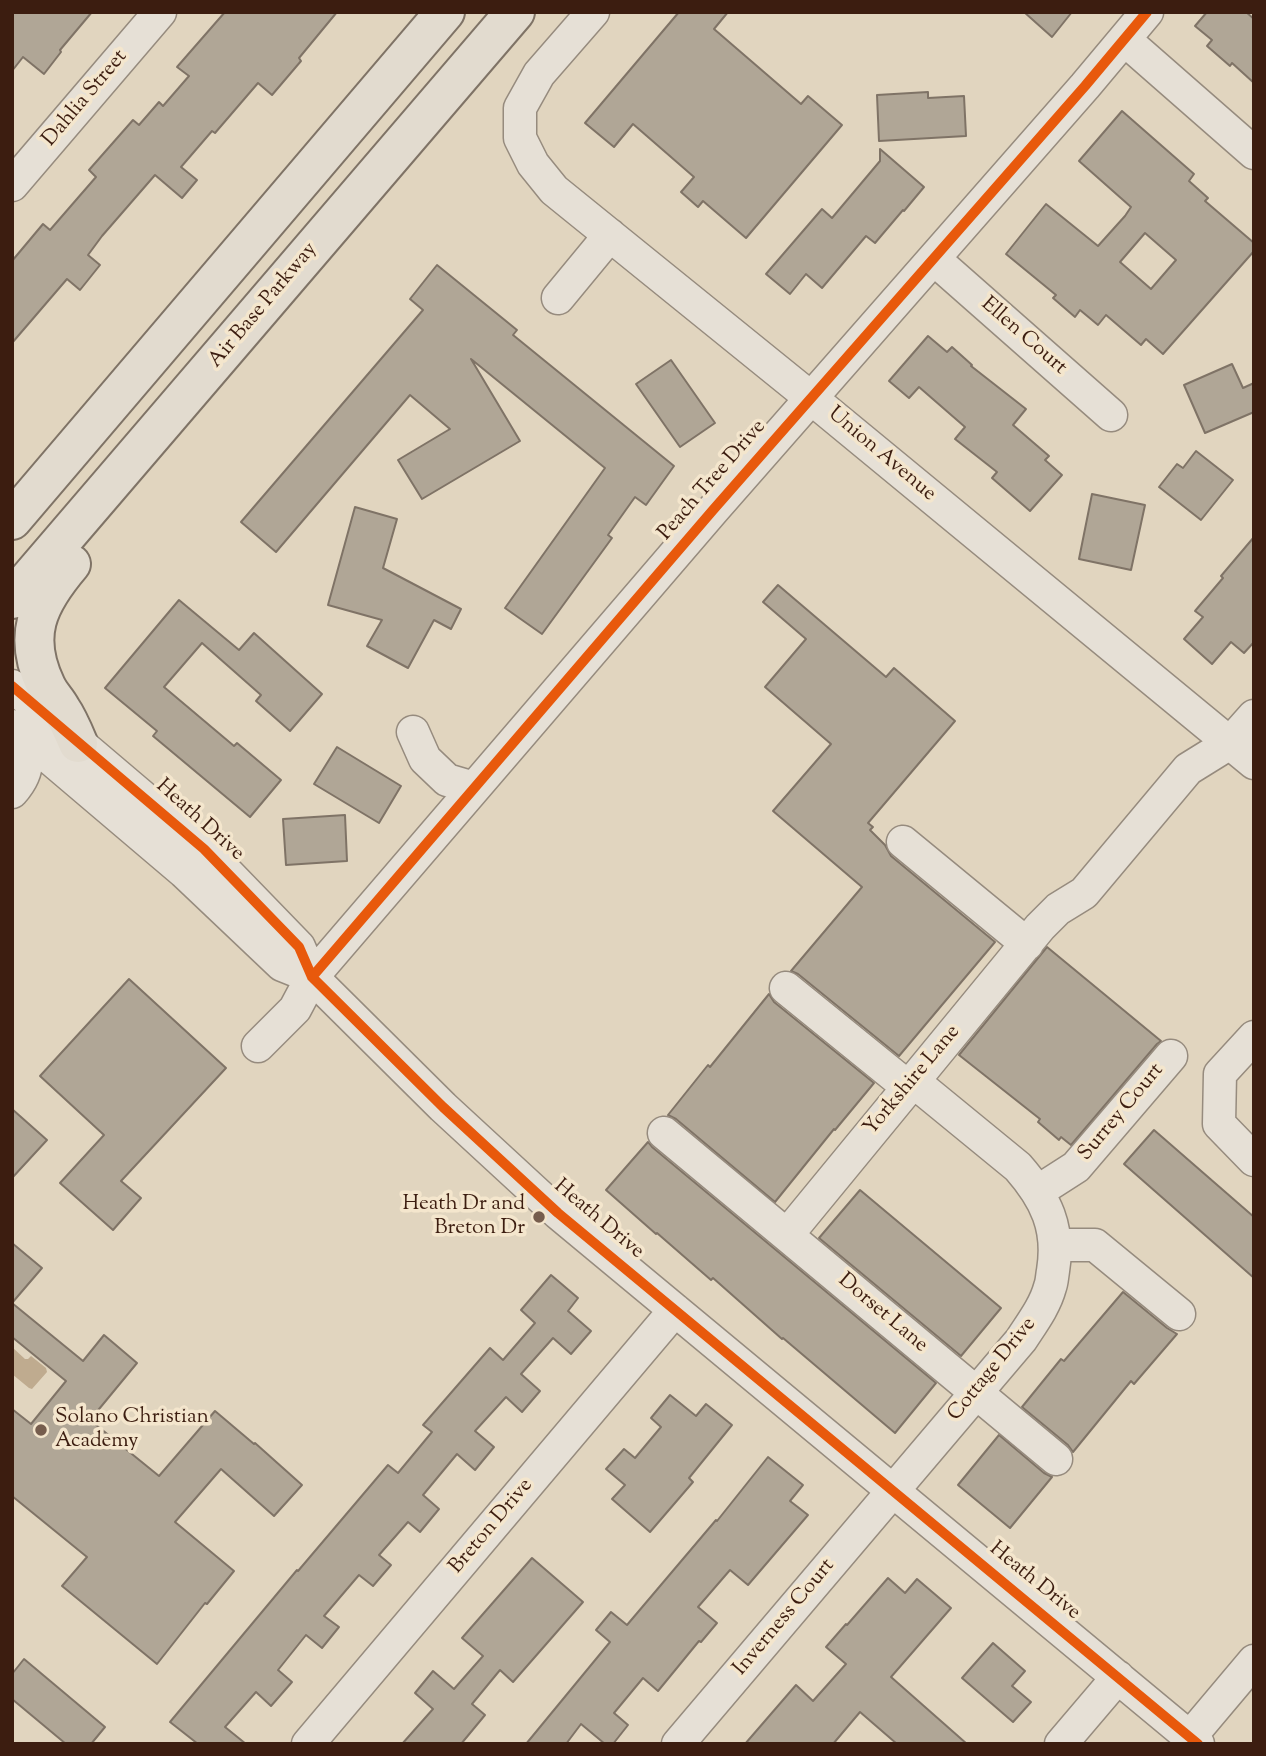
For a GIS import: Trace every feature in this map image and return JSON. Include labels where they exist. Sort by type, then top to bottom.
[{"type":"main road","points":[[12,520],[445,12]]},
{"type":"main road","name":"Air Base Parkway","points":[[12,599],[515,12]]},
{"type":"main road","points":[[78,743],[37,666],[35,628],[42,605],[53,585],[153,468],[226,351]]},
{"type":"main road","points":[[12,495],[73,448]]},
{"type":"street","name":"Dahlia Street","points":[[12,185],[22,153],[160,12]]},
{"type":"street","name":"Union Avenue","points":[[593,12],[540,74],[520,108],[520,138],[533,164],[554,190],[1242,753]]},
{"type":"street","name":"Peach Tree Drive","points":[[258,1046],[296,1009],[312,977],[713,510],[1147,12]]},
{"type":"street","points":[[1125,40],[1254,153]]},
{"type":"street","points":[[558,298],[610,235]]},
{"type":"street","name":"Ellen Court","points":[[934,259],[1111,415]]},
{"type":"street","name":"Heath Drive","points":[[12,686],[145,797],[229,873],[299,947],[312,977],[443,1107],[558,1213],[1194,1740]]},
{"type":"street","name":"Yorkshire Lane","points":[[787,1235],[1058,909],[1084,894],[1188,769],[1242,753],[1254,716]]},
{"type":"street","points":[[12,727],[23,745],[27,762],[18,785],[12,792]]},
{"type":"street","name":"Heath Drive","points":[[12,727],[174,863],[282,965],[312,977]]},
{"type":"street","points":[[903,842],[1034,936]]},
{"type":"street","name":"Cottage Drive","points":[[786,988],[1018,1167],[1044,1203],[1053,1227],[1055,1255],[1050,1287],[1039,1312],[1021,1340],[893,1491]]},
{"type":"street","points":[[1254,1037],[1220,1074],[1219,1124],[1254,1160]]},
{"type":"street","name":"Surrey Court","points":[[1037,1192],[1076,1167],[1171,1056]]},
{"type":"street","name":"Dorset Lane","points":[[664,1133],[1056,1459]]},
{"type":"street","points":[[1055,1245],[1096,1245],[1179,1314]]},
{"type":"street","name":"Breton Drive","points":[[308,1744],[675,1310]]},
{"type":"street","name":"Inverness Court","points":[[678,1744],[893,1491]]},
{"type":"street","points":[[1194,1740],[1254,1661]]},
{"type":"street","points":[[1061,1744],[1118,1677]]},
{"type":"shaded area","points":[[12,1347],[25,1359],[31,1356],[46,1368],[47,1372],[32,1389],[12,1374]]},
{"type":"building","points":[[12,12],[92,12],[44,74],[23,57],[12,71]]},
{"type":"building","points":[[225,12],[337,12],[272,95],[258,83],[181,167],[197,180],[182,198],[155,175],[88,255],[100,265],[80,290],[67,279],[12,343],[12,261],[43,224],[50,230],[96,177],[89,170],[133,120],[139,125],[159,102],[163,106],[189,76],[177,67]]},
{"type":"building","points":[[679,12],[728,12],[714,29],[801,104],[808,96],[842,125],[746,238],[703,201],[698,207],[681,192],[694,177],[633,124],[614,147],[585,123]]},
{"type":"building","points":[[1024,12],[1072,12],[1052,37]]},
{"type":"building","points":[[1207,12],[1246,12],[1254,19],[1254,83],[1232,63],[1230,66],[1207,46],[1212,40],[1195,26]]},
{"type":"building","points":[[928,92],[928,98],[964,96],[966,136],[879,141],[877,95]]},
{"type":"building","points":[[1122,111],[1194,174],[1189,181],[1208,198],[1205,201],[1254,243],[1254,251],[1163,354],[1146,339],[1141,345],[1106,315],[1098,325],[1080,310],[1075,317],[1053,298],[1056,295],[1006,254],[1046,204],[1098,246],[1125,216],[1131,207],[1079,161]],"holes":[[[1145,233],[1176,260],[1151,289],[1120,262]]]},
{"type":"building","points":[[880,149],[924,187],[875,243],[866,236],[822,288],[806,274],[790,294],[766,274],[822,209],[832,218],[880,161]]},
{"type":"building","points":[[437,265],[517,330],[513,335],[674,466],[646,505],[635,497],[608,535],[612,538],[542,634],[505,608],[605,468],[471,359],[520,441],[422,499],[398,460],[450,429],[410,395],[276,552],[241,522],[423,310],[410,299]]},
{"type":"building","points":[[928,336],[947,352],[952,347],[971,366],[1026,409],[1013,425],[1049,456],[1045,460],[1062,475],[1030,511],[992,478],[997,472],[955,439],[965,427],[919,387],[909,398],[889,381]]},
{"type":"building","points":[[671,360],[715,423],[680,447],[636,384]]},
{"type":"building","points":[[1232,364],[1243,388],[1254,383],[1254,412],[1205,433],[1184,385]]},
{"type":"building","points":[[1196,451],[1233,480],[1201,520],[1159,487],[1177,464],[1183,468]]},
{"type":"building","points":[[1092,494],[1145,505],[1131,570],[1079,559]]},
{"type":"building","points":[[355,507],[397,519],[383,568],[461,609],[451,629],[434,620],[408,668],[367,646],[382,620],[328,605]]},
{"type":"building","points":[[1254,537],[1254,642],[1244,653],[1231,642],[1212,664],[1184,639],[1203,617],[1195,611]]},
{"type":"building","points":[[778,585],[886,677],[894,668],[955,721],[868,823],[873,827],[870,830],[885,845],[891,856],[995,942],[899,1056],[791,971],[862,887],[773,811],[831,744],[765,687],[806,639],[763,602]]},
{"type":"building","points":[[179,600],[239,650],[254,633],[322,694],[290,731],[256,701],[261,695],[202,643],[164,687],[234,746],[237,743],[281,780],[250,817],[153,736],[157,731],[105,688]]},
{"type":"building","points":[[337,747],[401,786],[379,823],[314,784]]},
{"type":"building","points":[[345,815],[347,861],[286,865],[283,819]]},
{"type":"building","points":[[1047,947],[1161,1041],[1071,1145],[1061,1137],[1059,1140],[1038,1122],[1040,1119],[959,1055]]},
{"type":"building","points":[[129,979],[226,1068],[121,1181],[141,1198],[113,1230],[60,1183],[104,1135],[40,1076]]},
{"type":"building","points":[[769,994],[774,1002],[874,1083],[775,1202],[668,1115]]},
{"type":"building","points":[[12,1109],[47,1140],[12,1178]]},
{"type":"building","points":[[1154,1130],[1254,1217],[1254,1278],[1124,1164]]},
{"type":"building","points":[[648,1142],[936,1383],[895,1433],[606,1190]]},
{"type":"building","points":[[860,1190],[1001,1308],[961,1356],[819,1238]]},
{"type":"building","points":[[12,1243],[42,1268],[12,1303]]},
{"type":"building","points":[[551,1275],[578,1298],[568,1311],[591,1331],[571,1354],[553,1338],[521,1374],[540,1391],[522,1412],[506,1397],[475,1431],[494,1447],[475,1470],[457,1454],[423,1495],[439,1509],[420,1532],[408,1522],[379,1555],[391,1565],[373,1586],[359,1575],[324,1616],[339,1627],[322,1648],[306,1635],[278,1670],[292,1682],[271,1706],[256,1692],[225,1727],[246,1744],[198,1744],[170,1722],[388,1465],[398,1473],[432,1432],[423,1425],[490,1348],[503,1360],[535,1323],[521,1310]]},
{"type":"building","points":[[1123,1292],[1177,1334],[1134,1384],[1131,1381],[1073,1452],[1022,1407],[1061,1359],[1064,1361]]},
{"type":"building","points":[[12,1303],[83,1361],[104,1335],[137,1363],[90,1420],[159,1476],[215,1411],[302,1485],[274,1516],[221,1469],[175,1522],[234,1571],[157,1664],[62,1586],[87,1557],[12,1496],[12,1409],[31,1424],[66,1381],[12,1337]]},
{"type":"building","points":[[670,1395],[696,1416],[706,1404],[732,1425],[689,1478],[693,1482],[650,1532],[612,1499],[625,1485],[606,1469],[624,1449],[635,1458],[661,1427],[651,1418]]},
{"type":"building","points":[[999,1435],[1052,1477],[1010,1528],[958,1485]]},
{"type":"building","points":[[768,1457],[803,1485],[790,1501],[808,1515],[748,1585],[730,1570],[698,1607],[717,1623],[701,1642],[699,1641],[658,1691],[643,1678],[614,1713],[628,1725],[613,1744],[605,1744],[581,1724],[566,1744],[526,1744],[610,1642],[596,1630],[611,1612],[627,1625]]},
{"type":"building","points":[[532,1558],[583,1602],[513,1682],[500,1670],[472,1704],[485,1715],[461,1744],[402,1744],[433,1709],[415,1693],[433,1671],[454,1689],[483,1656],[462,1638]]},
{"type":"building","points":[[888,1578],[905,1593],[917,1579],[951,1608],[891,1677],[967,1744],[897,1744],[860,1712],[833,1744],[745,1744],[796,1685],[813,1701],[846,1664],[826,1647]]},
{"type":"building","points":[[993,1643],[1025,1671],[1012,1686],[1031,1702],[1013,1722],[962,1678]]},
{"type":"building","points":[[24,1659],[105,1727],[91,1744],[66,1744],[12,1699],[12,1674]]},
{"type":"cycle path","points":[[312,977],[713,510],[1147,12]]},
{"type":"cycle path","points":[[12,686],[204,849],[299,947],[312,977],[443,1107],[558,1213],[1198,1744]]},
{"type":"place","name":"Heath Dr and Breton Dr","points":[[539,1217]]},
{"type":"place","name":"Solano Christian Academy","points":[[41,1430]]}]
